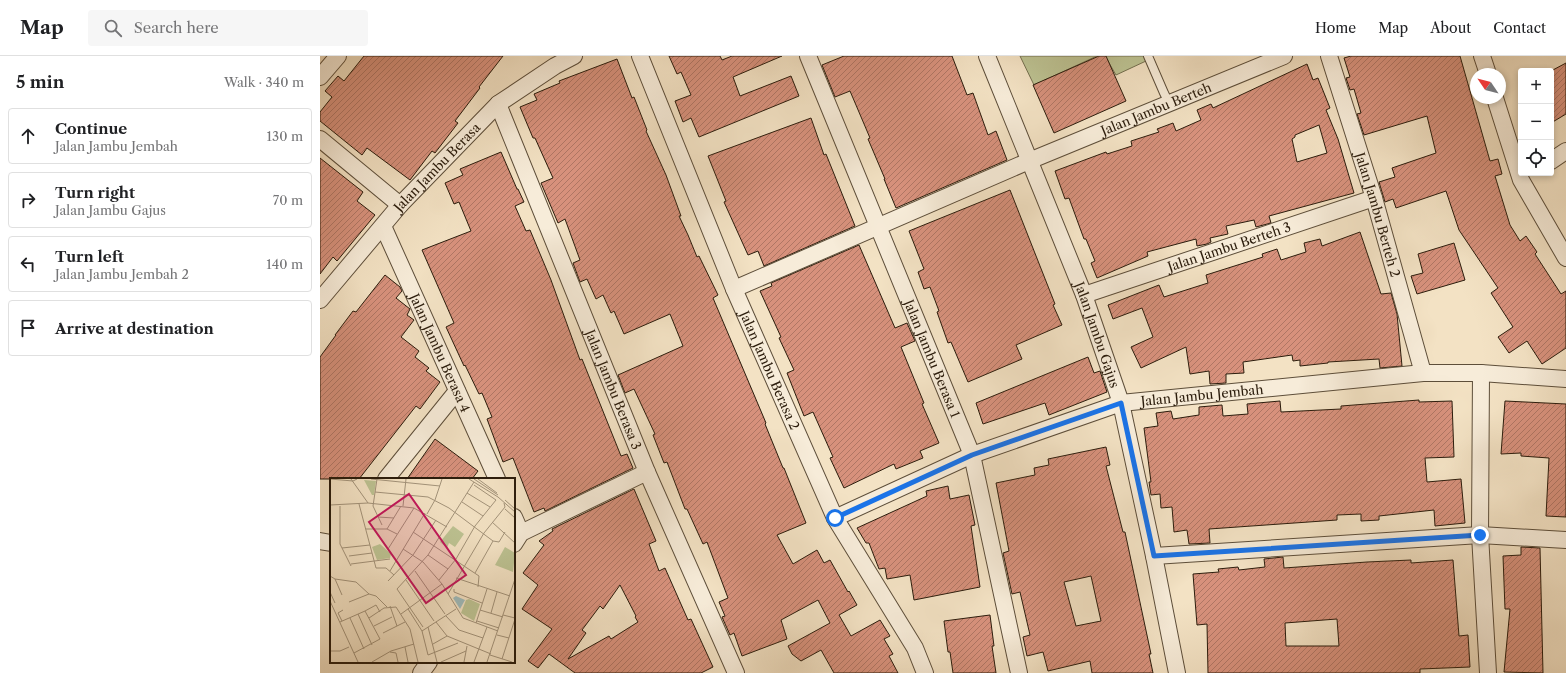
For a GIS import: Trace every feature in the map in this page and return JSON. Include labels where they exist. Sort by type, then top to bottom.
[{"type":"street","points":[[320,77],[338,56]]},
{"type":"street","name":"Jalan Jambu Berasa","points":[[320,300],[400,204],[498,104],[555,66],[574,56]]},
{"type":"street","name":"Jalan Jambu Berasa 2","points":[[640,56],[734,289],[835,518],[915,648],[924,673]]},
{"type":"street","name":"Jalan Jambu Berasa 1","points":[[808,56],[972,455],[1019,673]]},
{"type":"street","name":"Jalan Jambu Gajus","points":[[987,56],[1084,296],[1121,403],[1154,556],[1177,673]]},
{"type":"street","name":"Jalan Jambu Berteh","points":[[734,289],[1029,161],[1284,56]]},
{"type":"street","name":"Jalan Jambu Berteh 2","points":[[1329,56],[1374,198],[1423,374]]},
{"type":"street","points":[[1482,56],[1486,68]]},
{"type":"street","name":"Jalan Jambu Berasa 3","points":[[498,104],[647,472],[736,673]]},
{"type":"street","points":[[1497,104],[1518,156]]},
{"type":"street","points":[[320,139],[400,204]]},
{"type":"street","points":[[1554,159],[1566,151]]},
{"type":"street","points":[[1526,176],[1566,258]]},
{"type":"street","name":"Jalan Jambu Berteh 3","points":[[1084,296],[1374,198]]},
{"type":"street","name":"Jalan Jambu Berasa 4","points":[[383,226],[497,478]]},
{"type":"street","points":[[1481,373],[1480,535],[1488,673]]},
{"type":"street","name":"Jalan Jambu Jembah","points":[[835,518],[972,455],[1121,403],[1423,374],[1481,373],[1566,380]]},
{"type":"street","points":[[387,478],[458,391]]},
{"type":"street","points":[[515,522],[518,539],[647,472]]},
{"type":"street","points":[[1154,556],[1480,535],[1566,540]]},
{"type":"street","points":[[320,541],[330,542]]},
{"type":"street","points":[[421,673],[428,663]]},
{"type":"lane","points":[[1148,56],[1169,103]]},
{"type":"green space","points":[[1020,56],[1097,56],[1034,85]]},
{"type":"green space","points":[[1105,56],[1144,56],[1146,61],[1116,75]]},
{"type":"building","points":[[364,56],[503,56],[455,121],[458,123],[435,153],[432,151],[410,180],[367,148],[362,155],[320,121],[320,112],[332,97],[325,91],[338,76],[344,81]]},
{"type":"building","points":[[669,56],[720,56],[722,60],[732,56],[782,56],[733,77],[740,96],[791,76],[799,96],[699,137],[691,118],[683,122],[675,101],[691,95],[681,72],[677,74]]},
{"type":"building","points":[[844,56],[952,56],[967,95],[973,93],[988,135],[996,131],[1007,160],[896,208],[868,139],[870,138],[850,91],[835,97],[822,65]]},
{"type":"building","points":[[1099,56],[1106,56],[1126,101],[1054,133],[1033,85]]},
{"type":"building","points":[[1351,56],[1460,56],[1470,91],[1470,104],[1474,104],[1490,161],[1498,159],[1502,174],[1495,176],[1510,225],[1520,241],[1526,236],[1537,252],[1535,254],[1561,294],[1566,291],[1566,348],[1542,364],[1527,341],[1509,353],[1498,337],[1513,327],[1491,293],[1498,288],[1459,230],[1446,191],[1396,208],[1393,199],[1385,202],[1379,182],[1395,177],[1392,168],[1436,153],[1427,116],[1364,135],[1357,114],[1361,113],[1354,89],[1350,90],[1346,78],[1350,77],[1344,58]]},
{"type":"building","points":[[617,59],[632,98],[634,97],[647,130],[646,131],[666,175],[681,216],[679,216],[697,257],[699,256],[718,295],[713,298],[766,423],[765,424],[806,523],[777,535],[793,564],[817,550],[824,563],[830,560],[857,605],[839,615],[851,636],[880,620],[890,636],[884,639],[893,654],[889,656],[898,673],[834,673],[821,650],[801,661],[792,654],[788,646],[830,623],[818,600],[781,620],[787,639],[742,656],[734,633],[730,635],[722,617],[725,616],[719,602],[728,598],[707,542],[703,544],[687,509],[685,509],[667,462],[664,463],[653,435],[655,434],[634,389],[625,393],[618,375],[683,346],[670,314],[624,334],[614,311],[611,313],[603,295],[596,299],[587,279],[580,282],[573,263],[580,260],[565,219],[558,223],[541,183],[553,178],[535,138],[533,138],[520,107],[537,100],[534,94],[560,83],[559,81]]},
{"type":"building","points":[[1566,63],[1566,114],[1554,121],[1554,104],[1554,69]]},
{"type":"building","points":[[1307,64],[1313,80],[1318,78],[1330,108],[1326,110],[1338,139],[1354,193],[1269,216],[1271,223],[1256,227],[1254,220],[1226,226],[1228,234],[1210,238],[1211,242],[1207,244],[1197,246],[1196,239],[1147,252],[1148,256],[1097,278],[1091,263],[1095,261],[1086,239],[1084,239],[1069,198],[1065,199],[1055,171],[1106,152],[1107,154],[1132,146],[1131,141],[1159,132],[1157,129],[1173,123],[1176,131],[1201,120],[1197,110],[1211,104],[1213,108]],"holes":[[[1319,125],[1327,153],[1297,162],[1292,139],[1295,135]]]},
{"type":"building","points":[[811,118],[824,155],[826,154],[855,226],[764,266],[758,251],[748,255],[724,202],[726,201],[708,156]]},
{"type":"building","points":[[501,152],[524,202],[515,206],[526,231],[530,230],[551,280],[580,360],[582,359],[621,456],[627,454],[633,468],[545,511],[544,508],[534,512],[513,458],[503,462],[487,419],[492,417],[482,393],[479,394],[446,327],[454,323],[422,250],[471,231],[459,202],[454,204],[445,183],[463,175],[460,169]]},
{"type":"building","points":[[320,158],[363,192],[357,201],[375,215],[337,261],[333,257],[320,274]]},
{"type":"building","points":[[1010,190],[1055,304],[1053,305],[1062,325],[1016,345],[1022,359],[968,382],[951,342],[948,343],[937,312],[939,311],[930,287],[924,289],[918,272],[924,269],[909,231]]},
{"type":"building","points":[[1360,232],[1381,294],[1391,293],[1397,314],[1402,366],[1380,368],[1379,359],[1328,362],[1300,366],[1300,360],[1293,361],[1292,355],[1243,362],[1244,373],[1226,374],[1226,383],[1210,384],[1209,371],[1190,374],[1186,347],[1141,368],[1131,347],[1153,337],[1142,308],[1113,319],[1108,305],[1159,285],[1164,297],[1208,283],[1206,275],[1263,257],[1262,254],[1277,249],[1281,260],[1306,252],[1304,243],[1320,239],[1322,246]]},
{"type":"building","points":[[1454,243],[1465,280],[1417,294],[1411,276],[1423,273],[1418,254]]},
{"type":"building","points":[[859,245],[895,328],[907,323],[915,341],[901,347],[924,403],[922,404],[939,443],[920,451],[923,458],[896,469],[894,464],[844,488],[830,458],[833,457],[813,412],[804,416],[787,373],[794,370],[760,291],[772,286],[771,283]]},
{"type":"building","points":[[385,275],[400,287],[402,291],[396,298],[410,309],[407,315],[414,320],[401,337],[419,351],[415,357],[429,368],[426,371],[440,382],[420,409],[416,406],[360,478],[320,479],[320,357],[353,311],[356,312]]},
{"type":"building","points":[[1088,357],[1094,373],[1100,371],[1107,392],[1049,415],[1045,403],[983,424],[976,403]]},
{"type":"building","points":[[1419,400],[1419,402],[1452,401],[1454,457],[1425,458],[1427,482],[1461,479],[1465,523],[1435,526],[1434,510],[1379,516],[1379,520],[1361,521],[1361,514],[1337,515],[1337,520],[1209,529],[1210,543],[1189,544],[1187,530],[1174,532],[1172,507],[1161,508],[1160,494],[1151,495],[1149,482],[1151,482],[1144,428],[1158,426],[1156,413],[1171,411],[1173,419],[1199,415],[1199,407],[1222,405],[1223,416],[1248,414],[1247,404],[1280,401],[1281,412],[1341,409],[1341,406]]},
{"type":"building","points":[[1505,401],[1566,404],[1566,517],[1546,516],[1549,458],[1521,456],[1521,453],[1501,454]]},
{"type":"building","points":[[435,439],[478,471],[473,478],[408,478]]},
{"type":"building","points":[[1106,447],[1110,465],[1106,466],[1123,532],[1125,532],[1151,654],[1149,654],[1153,673],[1092,673],[1090,661],[1048,671],[1043,652],[1027,656],[1023,637],[1030,635],[1020,592],[1012,594],[1003,553],[1009,551],[996,483],[1035,475],[1034,468],[1049,465],[1048,459]],"holes":[[[1091,576],[1101,621],[1076,626],[1064,582]]]},
{"type":"building","points":[[948,486],[950,499],[969,495],[975,525],[971,526],[980,587],[914,600],[910,575],[887,579],[885,568],[879,569],[869,543],[866,543],[857,528],[927,496],[926,491]]},
{"type":"building","points":[[634,489],[656,541],[649,544],[659,571],[665,568],[688,620],[691,619],[713,667],[701,673],[575,673],[549,654],[538,668],[528,661],[552,629],[522,609],[538,585],[523,573],[544,545],[539,541],[553,531],[552,529]],"holes":[[[620,585],[636,616],[635,617],[638,622],[611,639],[609,636],[568,659],[586,633],[582,630],[600,606],[603,609]]]},
{"type":"building","points":[[1521,547],[1540,548],[1543,673],[1504,672],[1510,609],[1505,609],[1503,556],[1521,555]]},
{"type":"building","points":[[1283,557],[1284,568],[1367,562],[1411,560],[1411,563],[1453,560],[1459,636],[1468,635],[1470,667],[1420,669],[1420,673],[1208,673],[1207,624],[1197,625],[1193,574],[1219,572],[1218,569],[1238,567],[1239,570],[1265,567],[1264,559]],"holes":[[[1337,619],[1339,646],[1286,646],[1285,623]]]},
{"type":"building","points":[[990,615],[994,646],[992,646],[996,673],[953,673],[950,652],[948,652],[944,621]]},
{"type":"route","points":[[835,518],[972,455],[1121,403],[1154,556],[1480,535]]}]
